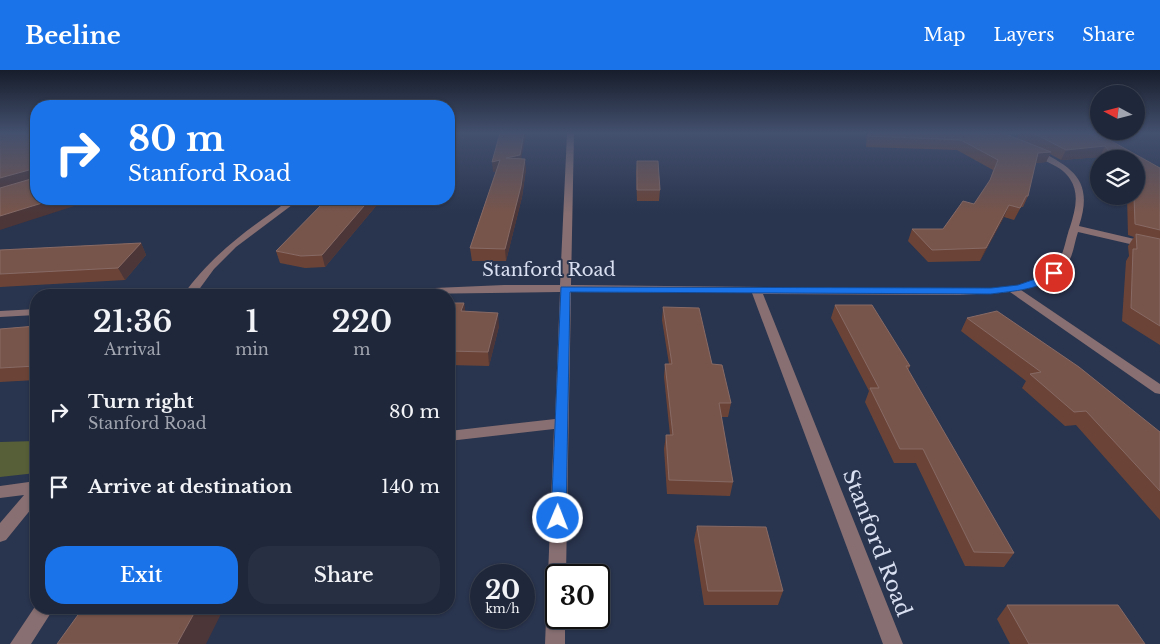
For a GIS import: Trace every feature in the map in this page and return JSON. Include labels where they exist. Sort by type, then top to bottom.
[{"type":"street","points":[[557,564],[569,160]]},
{"type":"street","name":"Stanford Road","points":[[455,290],[504,288],[960,292],[1012,289],[1045,279],[1054,273],[1065,259],[1080,211],[1080,192],[1075,179],[1058,165],[1048,160]]},
{"type":"street","points":[[194,289],[210,267],[232,245],[288,205]]},
{"type":"street","points":[[1074,228],[1160,248]]},
{"type":"street","points":[[1012,289],[1160,390]]},
{"type":"street","name":"Stanford Road","points":[[756,290],[893,644]]},
{"type":"street","points":[[0,314],[30,312]]},
{"type":"street","points":[[455,435],[560,423]]},
{"type":"street","points":[[0,492],[30,488]]},
{"type":"street","points":[[0,535],[30,499]]},
{"type":"street","points":[[20,644],[41,614]]},
{"type":"street","points":[[555,629],[555,644]]},
{"type":"green space","points":[[30,441],[30,474],[0,477],[0,442]]},
{"type":"building","points":[[0,160],[30,160],[30,171],[0,178]]},
{"type":"building","points":[[493,160],[525,160],[521,186],[505,249],[470,248],[500,160],[492,162]]},
{"type":"building","points":[[998,160],[1036,160],[1028,196],[1026,196],[1020,208],[1009,205],[986,248],[932,250],[912,229],[943,229],[963,201],[974,204],[990,180]]},
{"type":"building","points":[[1145,160],[1160,168],[1160,230],[1135,224],[1134,205],[1145,205]]},
{"type":"building","points":[[637,161],[658,161],[660,190],[637,190]]},
{"type":"building","points":[[30,179],[30,205],[36,205],[0,216],[0,188]]},
{"type":"building","points":[[321,205],[365,205],[322,255],[301,256],[276,251]]},
{"type":"building","points":[[1136,234],[1160,239],[1160,326],[1131,308],[1133,249],[1137,249]]},
{"type":"building","points":[[141,243],[118,268],[0,274],[0,250]]},
{"type":"building","points":[[455,303],[464,303],[461,311],[498,313],[488,352],[455,351]]},
{"type":"building","points":[[835,305],[872,305],[910,366],[906,366],[1014,553],[974,552],[923,449],[900,449],[870,388],[879,388]]},
{"type":"building","points":[[663,307],[699,308],[712,364],[722,365],[731,403],[719,403],[733,482],[669,480],[666,435],[673,435],[665,364],[672,364]]},
{"type":"building","points":[[997,311],[1079,367],[1160,432],[1160,491],[1086,411],[1074,412],[1030,374],[1041,372],[967,318]]},
{"type":"building","points":[[30,326],[30,366],[0,368],[0,329]]},
{"type":"building","points":[[697,526],[766,527],[783,591],[708,591]]},
{"type":"building","points":[[1007,605],[1118,605],[1145,644],[1029,644]]},
{"type":"building","points":[[79,614],[194,614],[177,644],[57,644]]},
{"type":"route","points":[[558,518],[565,289],[991,291],[1020,287],[1045,279],[1054,273]]}]
